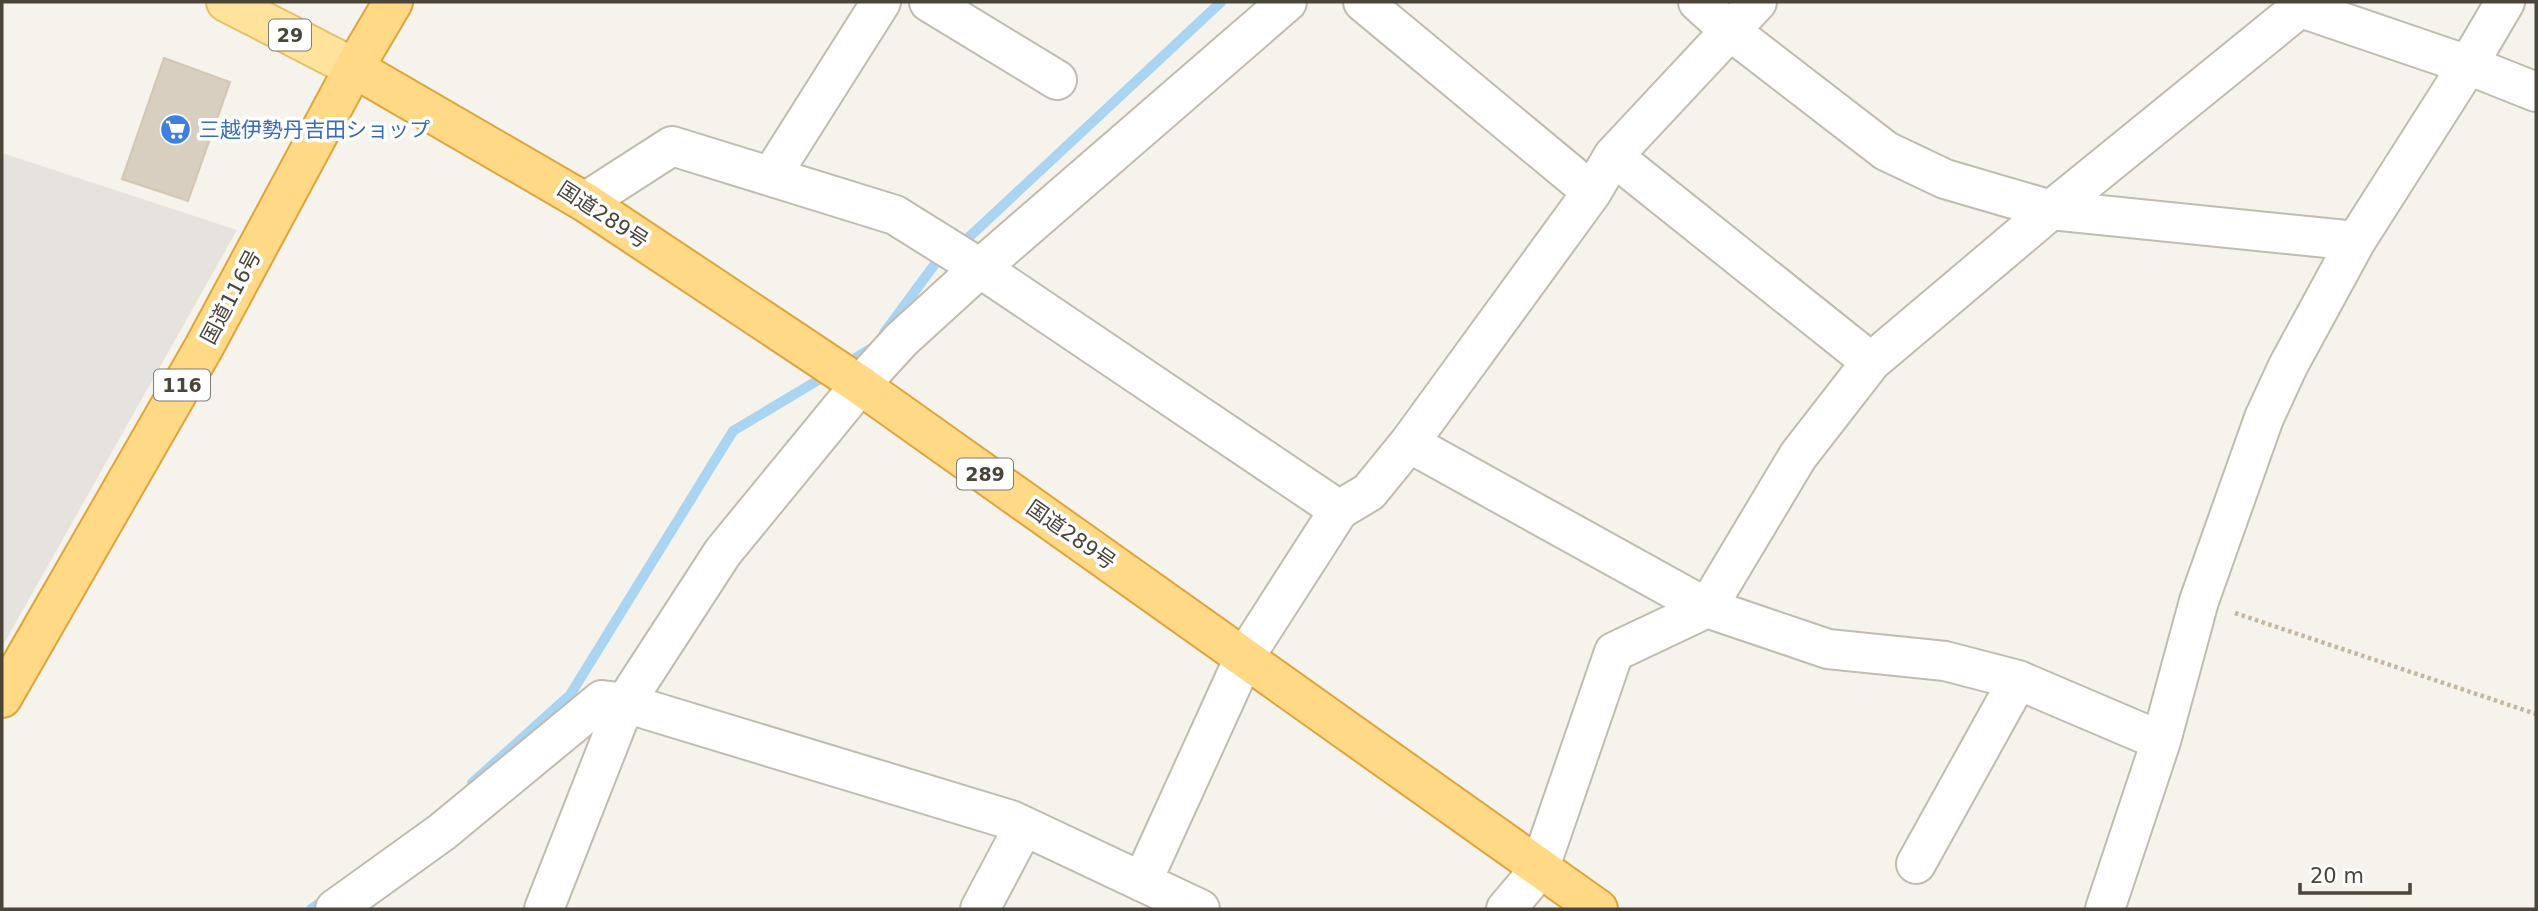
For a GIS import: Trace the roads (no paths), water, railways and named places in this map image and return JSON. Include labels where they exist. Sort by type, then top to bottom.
[{"type":"highway","name":"国道116号","points":[[2,698],[204,347],[354,68],[393,2]]},
{"type":"highway","name":"国道289号","points":[[354,68],[585,202],[860,385],[1539,870],[1598,909]]},
{"type":"main road","name":"29","points":[[226,2],[354,68]]},
{"type":"street","points":[[771,176],[881,2]]},
{"type":"street","points":[[929,2],[1057,80]]},
{"type":"street","points":[[544,909],[625,703],[723,552],[860,385],[901,340],[980,268],[1287,2]]},
{"type":"street","points":[[1363,2],[1592,192]]},
{"type":"street","points":[[1698,2],[1729,30],[1886,151],[1945,179],[2051,210],[2356,240]]},
{"type":"street","points":[[1142,882],[1244,658],[1339,510],[1369,492],[1409,443],[1592,192],[1613,156],[1758,2]]},
{"type":"street","points":[[2105,909],[2161,741],[2199,601],[2264,418],[2288,366],[2356,240],[2505,2]]},
{"type":"street","points":[[1506,909],[1539,870],[1614,652],[1707,608],[1798,456],[1871,362],[2051,210],[2304,5],[2536,92]]},
{"type":"street","points":[[585,202],[672,146],[895,215],[980,268],[1339,510]]},
{"type":"street","points":[[1613,156],[1871,362]]},
{"type":"street","points":[[1409,443],[1707,608],[1828,649],[1945,661],[2018,680],[2161,741]]},
{"type":"street","points":[[1916,864],[2018,680]]},
{"type":"street","points":[[335,909],[442,832],[602,700],[625,703],[1011,820],[1200,909]]},
{"type":"street","points":[[980,909],[1024,826]]},
{"type":"waterway","points":[[956,244],[967,239],[1221,2]]},
{"type":"waterway","points":[[884,333],[943,253]]},
{"type":"waterway","points":[[844,365],[875,346]]},
{"type":"waterway","points":[[472,783],[570,695],[733,431],[830,373]]},
{"type":"waterway","points":[[311,909],[328,897]]},
{"type":"place","name":"三越伊勢丹吉田ショップ","points":[[176,130]]}]
